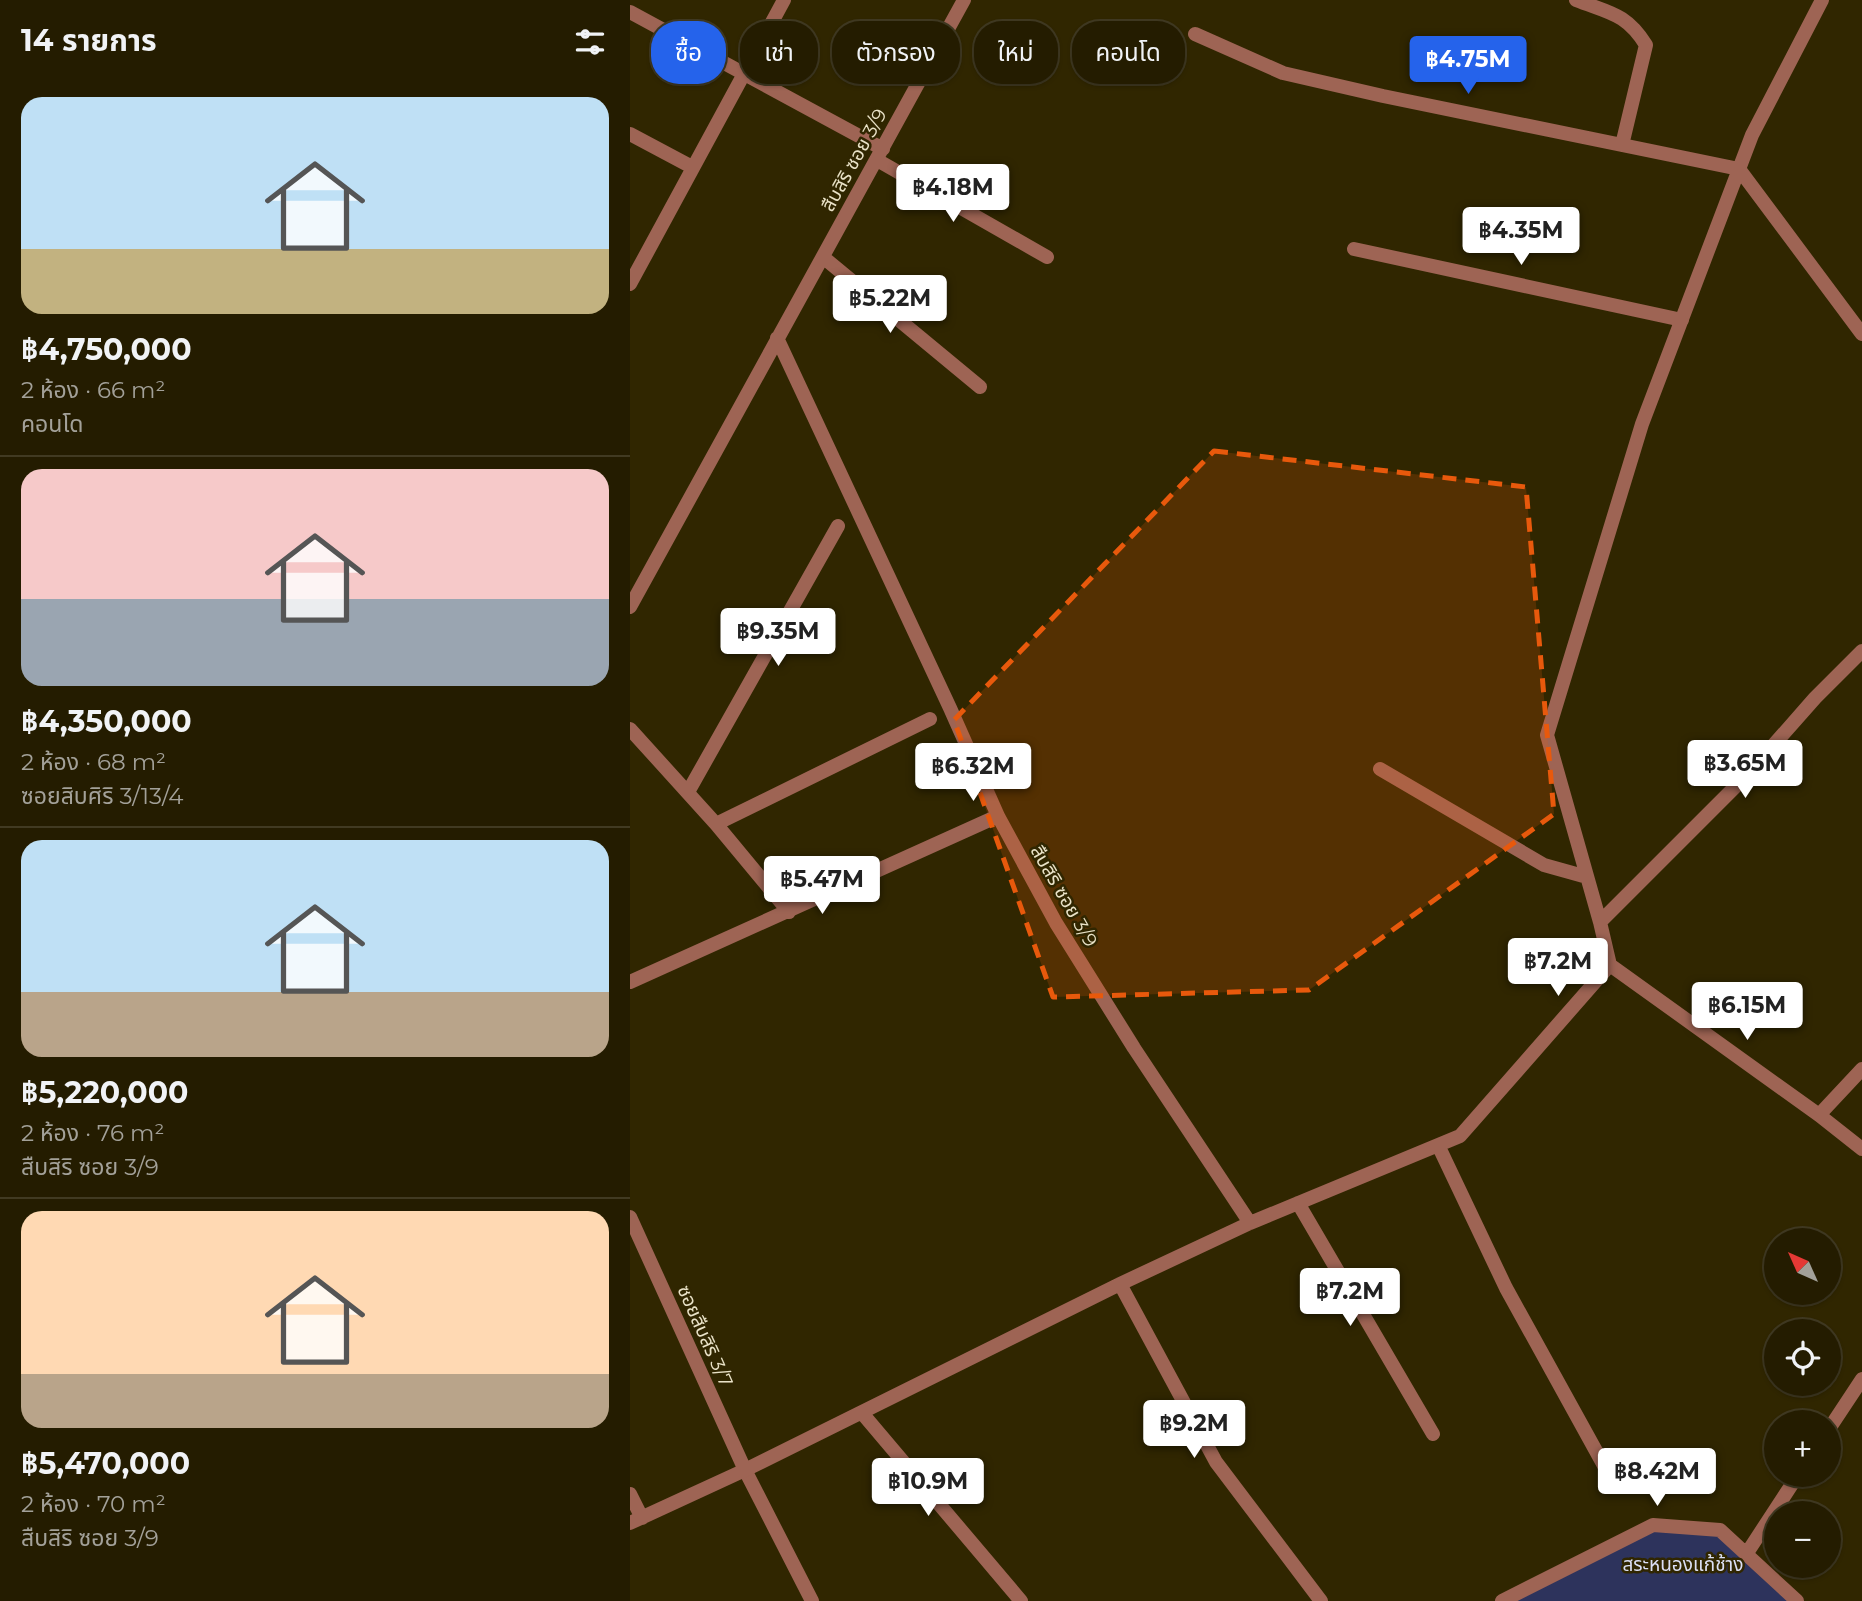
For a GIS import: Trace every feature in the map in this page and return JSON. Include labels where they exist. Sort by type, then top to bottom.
[{"type":"street","points":[[772,21],[784,0]]},
{"type":"street","name":"สืบสิริ ซอย 3/9","points":[[630,607],[964,0]]},
{"type":"street","points":[[1576,0],[1624,18],[1646,45],[1622,145]]},
{"type":"street","points":[[1822,0],[1752,135],[1642,424],[1547,735],[1610,965],[1819,1115],[1862,1149]]},
{"type":"street","points":[[633,10],[740,72]]},
{"type":"street","points":[[1195,34],[1283,73],[1739,169],[1862,334]]},
{"type":"street","points":[[632,274],[740,79]]},
{"type":"street","points":[[760,84],[1046,257]]},
{"type":"street","points":[[630,134],[692,167]]},
{"type":"street","points":[[1354,249],[1682,320]]},
{"type":"street","points":[[823,257],[980,387]]},
{"type":"street","name":"สืบสิริ ซอย 3/9","points":[[777,338],[998,816],[1056,923],[1134,1048],[1250,1223]]},
{"type":"street","points":[[688,792],[838,526]]},
{"type":"street","points":[[1600,922],[1748,774],[1815,698],[1862,651]]},
{"type":"street","points":[[716,824],[930,719]]},
{"type":"street","points":[[630,729],[716,824],[789,912]]},
{"type":"street","points":[[1380,769],[1544,865],[1587,877]]},
{"type":"street","points":[[630,982],[998,816]]},
{"type":"street","points":[[630,1494],[636,1521],[1250,1223],[1460,1136],[1610,965]]},
{"type":"street","points":[[1819,1115],[1862,1069]]},
{"type":"street","points":[[1438,1145],[1506,1288],[1612,1480]]},
{"type":"street","points":[[1298,1203],[1433,1434]]},
{"type":"street","name":"ซอยสืบสิริ 3/7","points":[[630,1217],[636,1246],[812,1601]]},
{"type":"street","points":[[1120,1284],[1216,1462],[1321,1601]]},
{"type":"street","points":[[1841,1411],[1862,1379]]},
{"type":"street","points":[[862,1413],[1021,1601]]},
{"type":"street","points":[[1747,1553],[1790,1487]]},
{"type":"street","points":[[1503,1601],[1653,1525],[1720,1530],[1797,1601]]},
{"type":"highlighted area","points":[[1214,451],[1526,487],[1554,814],[1309,990],[1053,997],[954,720]]},
{"type":"green space","name":"สระหนองแก้ช้าง","points":[[1653,1525],[1720,1530],[1764,1571],[1764,1578],[1772,1578],[1797,1601],[1503,1601]]}]
